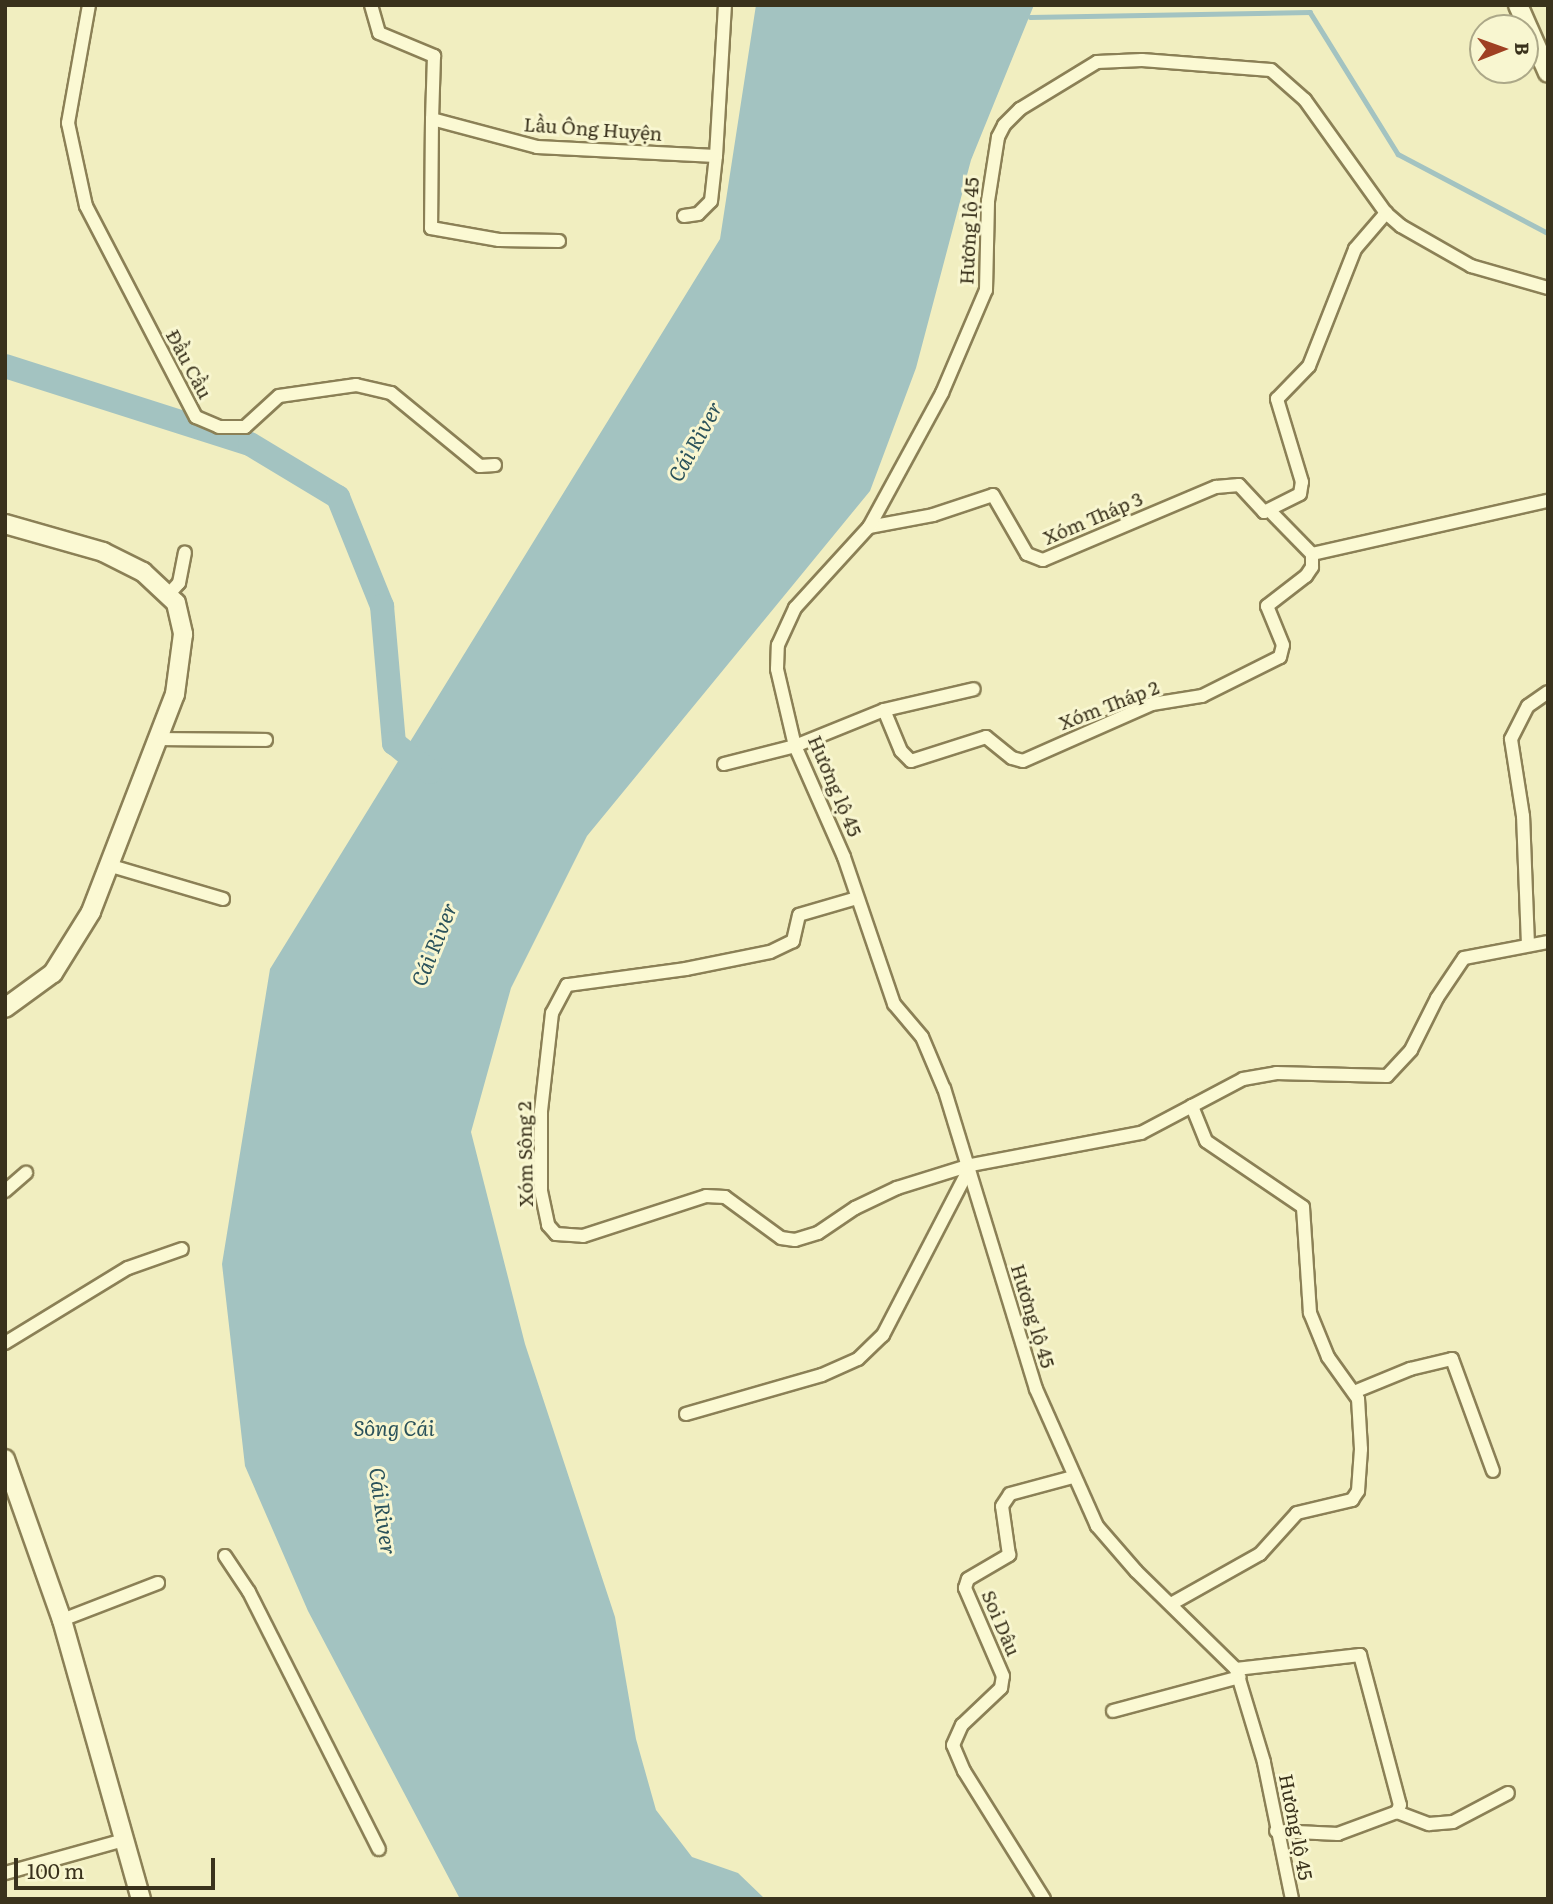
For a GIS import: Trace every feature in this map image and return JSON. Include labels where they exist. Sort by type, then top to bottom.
[{"type":"street","name":"Đầu Cầu","points":[[89,5],[68,123],[86,206],[196,417],[219,427],[245,427],[279,396],[356,385],[391,393],[480,466],[495,465]]},
{"type":"street","points":[[371,5],[379,33],[434,56],[430,228],[499,240],[559,241]]},
{"type":"street","points":[[684,216],[698,215],[712,201],[724,5]]},
{"type":"street","points":[[1518,5],[1548,73]]},
{"type":"street","name":"Hương lộ 45","points":[[1292,1899],[1264,1762],[1238,1673],[1097,1526],[1073,1477],[1023,1351],[971,1165],[922,1037],[894,1004],[857,898],[795,746],[777,669],[781,633],[795,608],[869,527],[942,393],[986,290],[988,201],[998,137],[1020,109],[1082,69],[1104,60],[1132,60],[1271,70],[1305,100],[1386,213],[1450,257],[1496,276],[1548,288]]},
{"type":"street","name":"Lầu Ông Huyện","points":[[432,119],[537,147],[716,156]]},
{"type":"street","points":[[1270,511],[1302,489],[1278,397],[1314,358],[1354,249],[1386,213]]},
{"type":"street","name":"Xóm Tháp 3","points":[[869,527],[933,515],[993,495],[1027,554],[1043,560],[1225,485],[1240,485],[1260,510],[1270,511],[1312,555]]},
{"type":"street","points":[[1312,555],[1548,501]]},
{"type":"street","points":[[5,524],[113,556],[169,594],[180,612],[183,644],[175,694],[160,739],[132,799],[91,912],[67,953],[42,984],[5,1008]]},
{"type":"street","points":[[169,594],[180,583],[185,553]]},
{"type":"street","name":"Xóm Tháp 2","points":[[884,710],[901,751],[911,761],[986,737],[1019,761],[1152,704],[1202,696],[1280,657],[1283,646],[1267,606],[1306,576],[1312,567],[1312,555]]},
{"type":"street","points":[[724,764],[795,746],[884,710],[974,689]]},
{"type":"street","points":[[1528,945],[1523,816],[1511,739],[1528,706],[1548,692]]},
{"type":"street","points":[[160,739],[266,740]]},
{"type":"street","points":[[108,865],[223,899]]},
{"type":"street","name":"Xóm Sông 2","points":[[857,898],[799,915],[793,941],[770,952],[686,969],[567,985],[552,1013],[541,1111],[541,1191],[548,1225],[556,1234],[583,1236],[706,1196],[725,1197],[781,1238],[795,1240],[818,1233],[855,1208],[897,1188],[971,1165]]},
{"type":"street","points":[[686,1414],[822,1376],[858,1359],[883,1335],[971,1165],[1115,1141],[1243,1079],[1276,1073],[1387,1076],[1411,1050],[1437,998],[1464,958],[1548,942]]},
{"type":"street","points":[[1171,1604],[1260,1554],[1297,1513],[1352,1500],[1358,1491],[1361,1449],[1360,1411],[1354,1392],[1328,1357],[1310,1313],[1303,1207],[1206,1141],[1192,1106]]},
{"type":"street","points":[[5,1191],[26,1173]]},
{"type":"street","points":[[5,1343],[128,1268],[181,1249]]},
{"type":"street","points":[[1354,1392],[1452,1359],[1493,1471]]},
{"type":"street","points":[[5,1459],[62,1620],[141,1899]]},
{"type":"street","name":"Soi Dâu","points":[[1044,1899],[964,1771],[953,1745],[962,1725],[1001,1688],[1003,1676],[965,1588],[968,1579],[1009,1555],[1002,1506],[1010,1494],[1073,1477]]},
{"type":"street","points":[[225,1556],[254,1602],[379,1849]]},
{"type":"street","points":[[62,1620],[158,1583]]},
{"type":"street","points":[[1113,1711],[1238,1673],[1360,1655],[1400,1805],[1397,1812]]},
{"type":"street","points":[[1276,1831],[1338,1835],[1397,1812],[1429,1824],[1453,1822],[1508,1793]]},
{"type":"street","points":[[5,1873],[124,1840]]},
{"type":"water","name":"Sông Cái","points":[[756,5],[1034,5],[971,160],[916,368],[870,491],[587,836],[511,988],[471,1132],[525,1344],[615,1617],[636,1739],[656,1810],[692,1857],[738,1873],[765,1899],[460,1899],[308,1611],[245,1466],[222,1264],[270,969],[720,239]]},
{"type":"waterway","points":[[1030,17],[1310,12],[1398,154],[1548,233]]},
{"type":"waterway","points":[[5,366],[250,444],[338,497],[382,606],[394,743],[430,772]]},
{"type":"water label","name":"Cái River","points":[[694,441]]},
{"type":"water label","name":"Cái River","points":[[433,944]]},
{"type":"water label","name":"Cái River","points":[[384,1511]]}]
